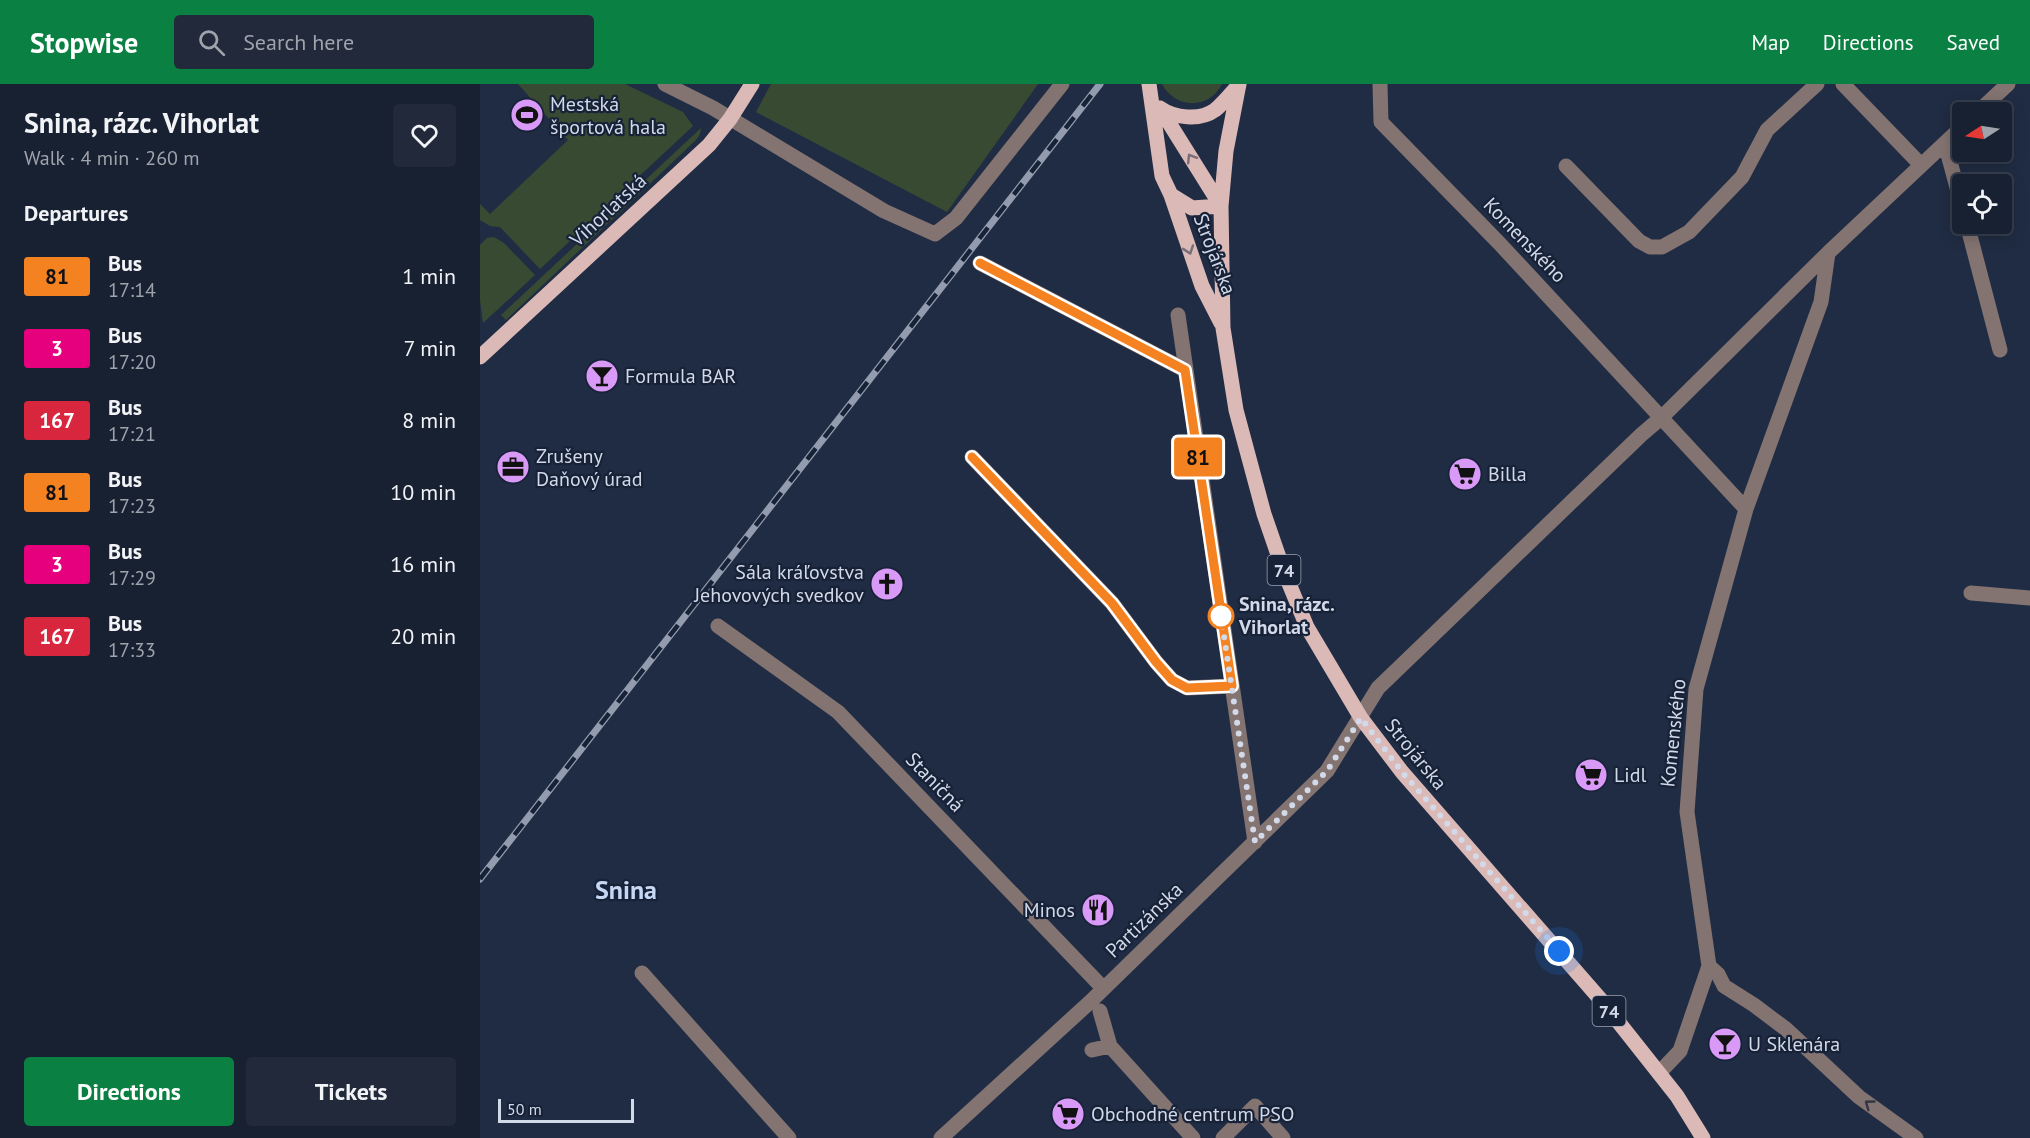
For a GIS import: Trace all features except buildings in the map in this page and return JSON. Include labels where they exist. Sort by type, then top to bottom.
[{"type":"main road","name":"Vihorlatská","points":[[481,354],[709,146],[730,119],[752,84]]},
{"type":"main road","points":[[1161,110],[1188,117],[1213,112],[1239,84]]},
{"type":"main road","name":"74","points":[[1221,206],[1226,151],[1239,84]]},
{"type":"main road","name":"Strojárska","points":[[1150,90],[1221,206],[1223,328],[1236,410],[1264,514],[1283,569],[1307,627],[1361,718],[1402,772],[1559,951],[1677,1096],[1703,1138]]},
{"type":"main road","name":"Strojárska","points":[[1150,90],[1162,176],[1171,195],[1202,286],[1223,328]]},
{"type":"main road","name":"Strojárska","points":[[1171,195],[1191,208],[1221,206]]},
{"type":"street","points":[[665,84],[713,108],[884,210],[935,234],[956,218],[1062,84]]},
{"type":"street","name":"Komenského","points":[[1380,84],[1381,122],[1500,244],[1746,509]]},
{"type":"street","points":[[1566,166],[1639,241],[1650,247],[1662,247],[1689,232],[1742,177],[1767,130],[1817,84]]},
{"type":"street","points":[[1843,84],[1921,165]]},
{"type":"street","points":[[1989,102],[2008,84]]},
{"type":"street","points":[[1361,718],[1378,688],[1662,417],[1828,253],[1952,136]]},
{"type":"street","points":[[1945,143],[1953,174]]},
{"type":"street","points":[[1969,234],[2000,350]]},
{"type":"street","name":"Komenského","points":[[1659,1074],[1680,1051],[1709,966],[1686,812],[1696,690],[1746,509],[1821,302],[1828,253]]},
{"type":"street","points":[[980,263],[1185,370]]},
{"type":"street","points":[[1178,315],[1255,842]]},
{"type":"street","points":[[972,457],[1112,603],[1172,680],[1187,688],[1232,686]]},
{"type":"street","points":[[1971,593],[2030,598]]},
{"type":"street","name":"Staničná","points":[[718,626],[838,712],[1103,988]]},
{"type":"street","name":"Partizánska","points":[[941,1138],[1103,988],[1327,771],[1361,718]]},
{"type":"street","points":[[1709,966],[1718,974],[1724,986],[1786,1029],[1859,1096],[1916,1138]]},
{"type":"street","points":[[642,973],[789,1138]]},
{"type":"street","points":[[1100,1011],[1110,1046],[1193,1138]]},
{"type":"street","points":[[1092,1050],[1110,1046]]},
{"type":"street","points":[[1223,1138],[1256,1106],[1283,1138]]},
{"type":"green space","points":[[518,84],[625,84],[683,112],[693,126],[540,269],[500,227],[490,226],[480,220],[480,204],[490,214],[568,140]]},
{"type":"green space","points":[[771,84],[1038,84],[947,212],[756,112]]},
{"type":"green space","points":[[1162,84],[1222,84],[1209,98],[1192,103],[1175,98]]},
{"type":"green space","points":[[701,128],[696,140],[506,320],[501,315]]},
{"type":"green space","points":[[494,237],[504,243],[535,275],[483,323],[480,300],[480,245],[487,238]]},
{"type":"railway","points":[[480,879],[1100,84]]},
{"type":"bus line","name":"81","points":[[972,457],[1112,603],[1172,680],[1187,688],[1232,686],[1185,370],[980,263]]},
{"type":"place","name":"Mestská športová hala","points":[[527,115]]},
{"type":"place","name":"Formula BAR","points":[[602,376]]},
{"type":"place","name":"Zrušeny Daňový úrad","points":[[513,467]]},
{"type":"place","name":"Billa","points":[[1465,474]]},
{"type":"place","name":"Sála kráľovstva Jehovových svedkov","points":[[887,584]]},
{"type":"place","name":"Snina, rázc. Vihorlat","points":[[1221,616]]},
{"type":"place","name":"Lidl","points":[[1591,775]]},
{"type":"place","name":"Minos","points":[[1098,910]]},
{"type":"place","name":"U Sklenára","points":[[1725,1044]]},
{"type":"place","name":"Obchodné centrum PSO","points":[[1068,1114]]},
{"type":"district","name":"Snina","points":[[626,889]]},
{"type":"route","points":[[1221,616],[1255,842],[1327,771],[1361,718],[1402,772],[1559,951]]}]
